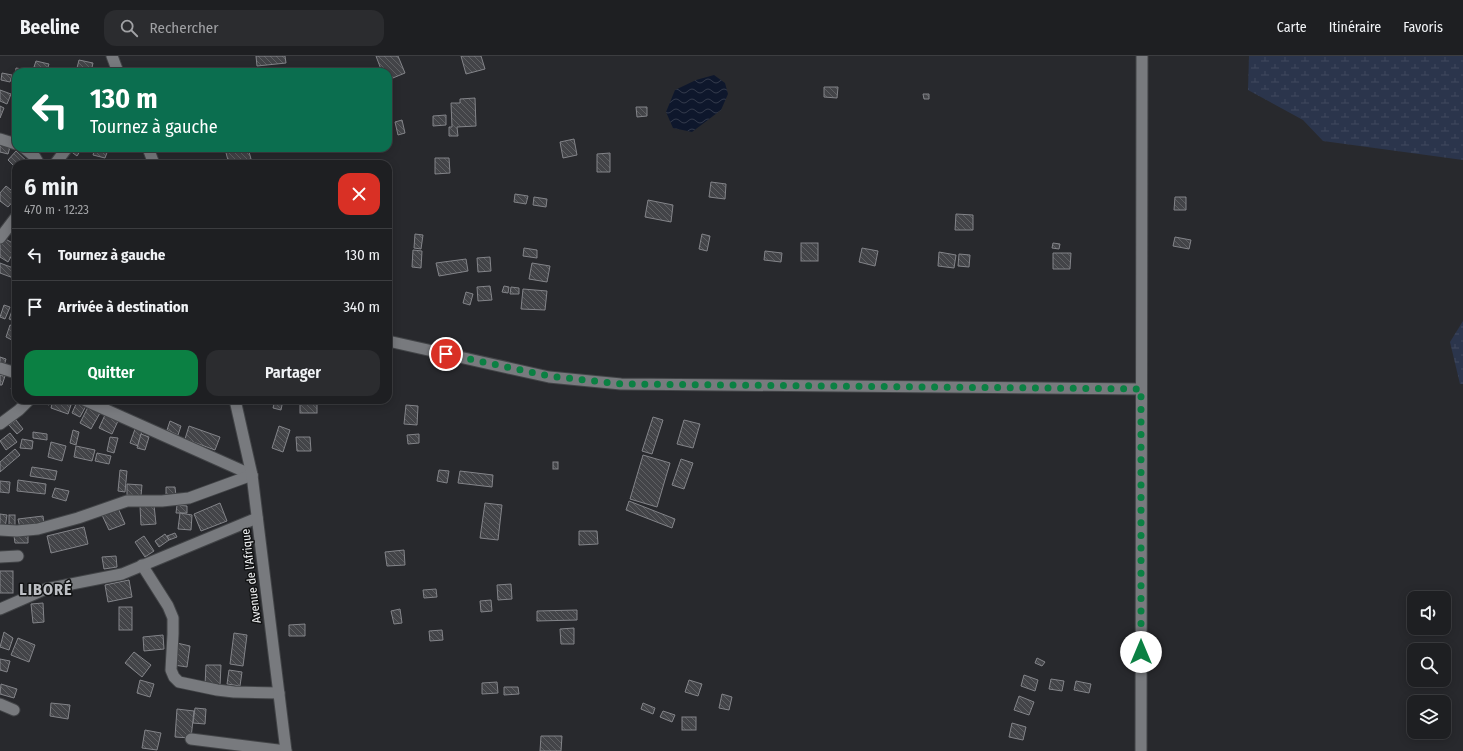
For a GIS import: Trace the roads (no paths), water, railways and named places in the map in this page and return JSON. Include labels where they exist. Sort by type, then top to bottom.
[{"type":"street","points":[[112,56],[116,68]]},
{"type":"street","points":[[1141,751],[1142,56]]},
{"type":"street","points":[[0,139],[12,143]]},
{"type":"street","points":[[29,152],[37,160]]},
{"type":"street","points":[[0,238],[12,222]]},
{"type":"street","points":[[392,343],[549,376],[621,384],[1141,389]]},
{"type":"street","points":[[0,368],[12,372]]},
{"type":"street","points":[[0,424],[25,404]]},
{"type":"street","points":[[93,404],[252,475]]},
{"type":"street","name":"Avenue de l'Afrique","points":[[237,404],[252,475],[286,751]]},
{"type":"street","points":[[0,530],[17,531],[38,529],[78,518],[126,501],[162,501],[189,498],[252,475]]},
{"type":"street","points":[[0,609],[46,589],[122,574],[257,518]]},
{"type":"street","points":[[0,556],[18,556]]},
{"type":"street","points":[[142,565],[168,606],[173,618],[171,670],[174,678],[179,682],[217,690],[279,693]]},
{"type":"street","points":[[0,704],[14,710]]},
{"type":"street","points":[[192,739],[286,751]]},
{"type":"water","points":[[714,75],[725,83],[728,94],[721,110],[692,132],[673,128],[666,112],[675,90],[696,80]]},
{"type":"district","name":"LIBORÉ","points":[[46,589]]}]
